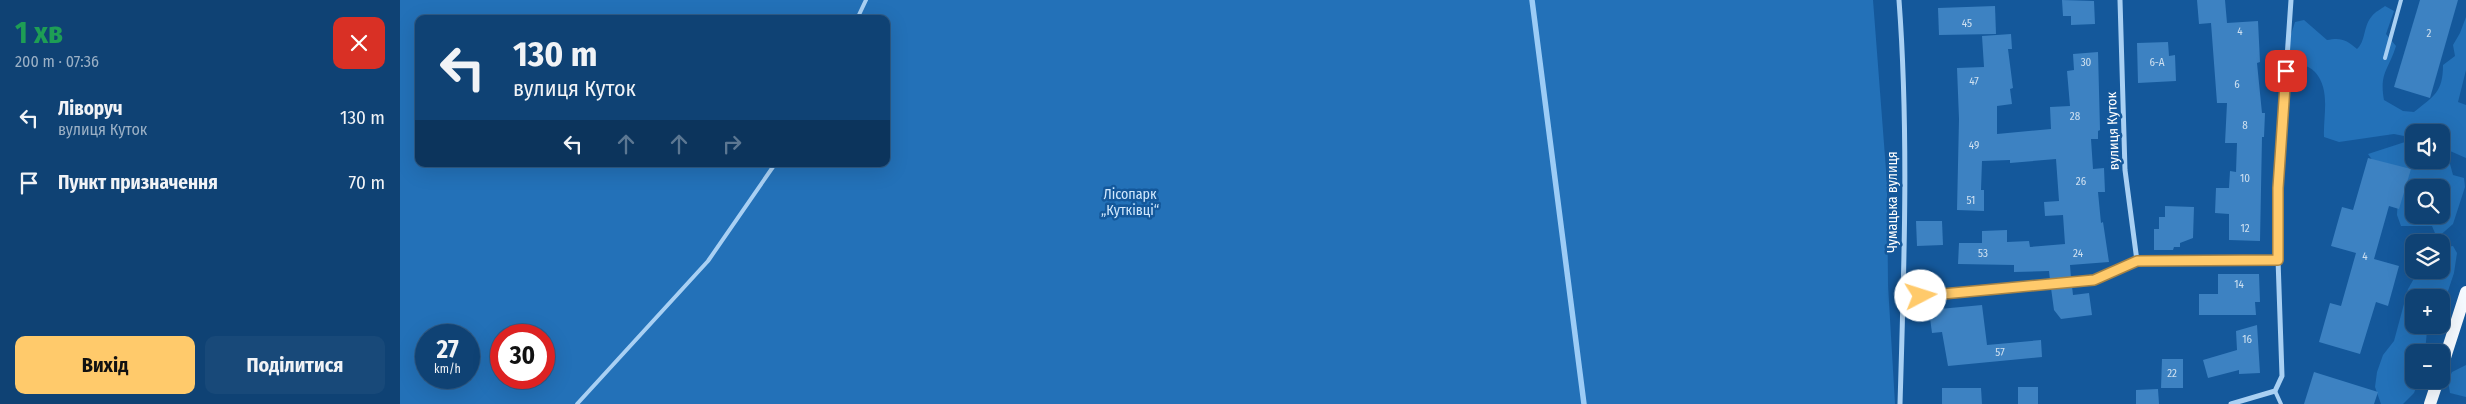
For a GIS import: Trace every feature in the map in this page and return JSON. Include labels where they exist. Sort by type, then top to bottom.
[{"type":"main road","points":[[2450,344],[2465,300]]},
{"type":"main road","points":[[2430,404],[2435,389]]},
{"type":"street","name":"Чумацька вулиця","points":[[1899,0],[1904,64],[1903,298],[1900,404]]},
{"type":"street","name":"вулиця Куток","points":[[2120,0],[2125,170],[2137,261]]},
{"type":"street","points":[[2231,404],[2275,391],[2282,376],[2278,260],[2278,188],[2291,0]]},
{"type":"street","points":[[1903,298],[2094,280],[2137,261],[2278,260]]},
{"type":"lane","points":[[859,15],[866,0]]},
{"type":"lane","points":[[2385,58],[2401,0]]},
{"type":"lane","points":[[577,404],[708,261],[774,167]]},
{"type":"lane","points":[[2275,391],[2281,404]]},
{"type":"green space","name":"Лісопарк „Кутківці“","points":[[400,0],[1873,0],[1887,183],[1888,285],[1895,404],[400,404]]},
{"type":"green space","points":[[2385,6],[2394,11],[2386,34],[2396,46],[2384,77],[2384,100],[2403,111],[2414,112],[2427,102],[2439,88],[2443,74],[2443,65],[2455,56],[2453,45],[2466,17],[2466,70],[2458,102],[2466,105],[2466,158],[2450,151],[2450,124],[2405,124],[2405,136],[2394,134],[2339,142],[2324,137],[2325,95],[2320,79],[2312,69],[2285,53],[2295,22],[2304,20],[2327,40],[2344,40],[2357,49],[2362,42],[2369,20]]},
{"type":"green space","points":[[2405,142],[2405,169],[2450,169],[2450,164],[2453,175],[2464,178],[2465,187],[2453,224],[2442,234],[2435,234],[2432,226],[2401,226],[2397,215],[2398,196],[2368,154]]},
{"type":"green space","points":[[2450,246],[2453,246],[2457,253],[2454,273],[2449,289],[2408,289],[2414,279],[2450,279]]},
{"type":"green space","points":[[2405,300],[2405,334],[2427,334],[2426,344],[2405,344],[2405,389],[2416,389],[2403,404],[2381,404],[2375,387],[2377,372],[2383,355],[2394,341]]},
{"type":"green space","points":[[2466,365],[2466,397],[2450,393],[2450,376],[2452,372]]},
{"type":"building","points":[[2062,0],[2094,1],[2095,24],[2071,25],[2071,16],[2063,16]]},
{"type":"building","points":[[2197,0],[2225,0],[2227,23],[2258,21],[2260,62],[2257,63],[2262,113],[2265,113],[2264,137],[2262,137],[2260,241],[2229,240],[2229,214],[2215,213],[2216,188],[2229,188],[2230,171],[2236,172],[2237,143],[2225,143],[2227,103],[2217,103],[2211,23],[2199,24]]},
{"type":"building","points":[[2420,0],[2458,0],[2430,98],[2394,87]]},
{"type":"building","points":[[1995,6],[1996,34],[1939,35],[1938,8]]},
{"type":"building","points":[[2011,34],[2012,49],[2008,49],[2013,88],[2010,89],[2012,104],[1997,106],[1997,134],[2051,129],[2050,107],[2070,106],[2067,71],[2074,70],[2073,54],[2098,52],[2100,130],[2098,131],[2098,139],[2091,139],[2093,169],[2104,168],[2105,192],[2098,192],[2101,223],[2103,222],[2109,262],[2070,265],[2071,278],[2050,280],[2049,271],[2014,272],[2014,265],[1958,264],[1959,243],[1982,243],[1982,231],[2007,230],[2007,242],[2029,241],[2030,247],[2065,244],[2063,215],[2045,216],[2044,202],[2059,201],[2056,159],[2010,163],[2010,160],[1982,161],[1981,190],[1984,190],[1984,211],[1957,210],[1959,119],[1957,68],[1984,67],[1982,36]]},
{"type":"building","points":[[2168,42],[2169,56],[2175,55],[2176,81],[2138,83],[2137,43]]},
{"type":"building","points":[[2368,158],[2411,169],[2408,179],[2405,179],[2405,189],[2399,209],[2389,206],[2374,259],[2399,266],[2388,306],[2376,302],[2360,354],[2319,342],[2330,303],[2341,306],[2356,253],[2331,246],[2342,207],[2353,210]]},
{"type":"building","points":[[2165,206],[2194,207],[2193,238],[2180,243],[2180,247],[2174,247],[2173,250],[2154,250],[2154,229],[2159,229],[2159,217],[2165,217]]},
{"type":"building","points":[[1916,221],[1942,221],[1943,245],[1917,246]]},
{"type":"building","points":[[2218,274],[2259,274],[2260,302],[2255,302],[2256,315],[2199,315],[2199,294],[2218,294]]},
{"type":"building","points":[[2072,286],[2073,295],[2089,293],[2092,315],[2061,319],[2054,310],[2051,288]]},
{"type":"building","points":[[1982,305],[1987,345],[2041,340],[2042,357],[1948,366],[1942,332],[1932,333],[1929,310]]},
{"type":"building","points":[[2257,325],[2260,373],[2239,374],[2239,370],[2208,378],[2203,360],[2237,350],[2236,331]]},
{"type":"building","points":[[2162,359],[2183,359],[2183,388],[2161,388]]},
{"type":"building","points":[[2314,372],[2378,392],[2374,404],[2304,404]]},
{"type":"building","points":[[2018,387],[2038,387],[2038,404],[2018,404]]},
{"type":"building","points":[[1942,388],[1981,388],[1982,404],[1942,404]]},
{"type":"building","points":[[2158,389],[2159,404],[2136,404],[2136,390]]},
{"type":"waterway","points":[[1532,0],[1584,404]]},
{"type":"route","points":[[1921,296],[2094,280],[2115,273],[2137,261],[2278,260],[2278,188],[2286,71]]}]
